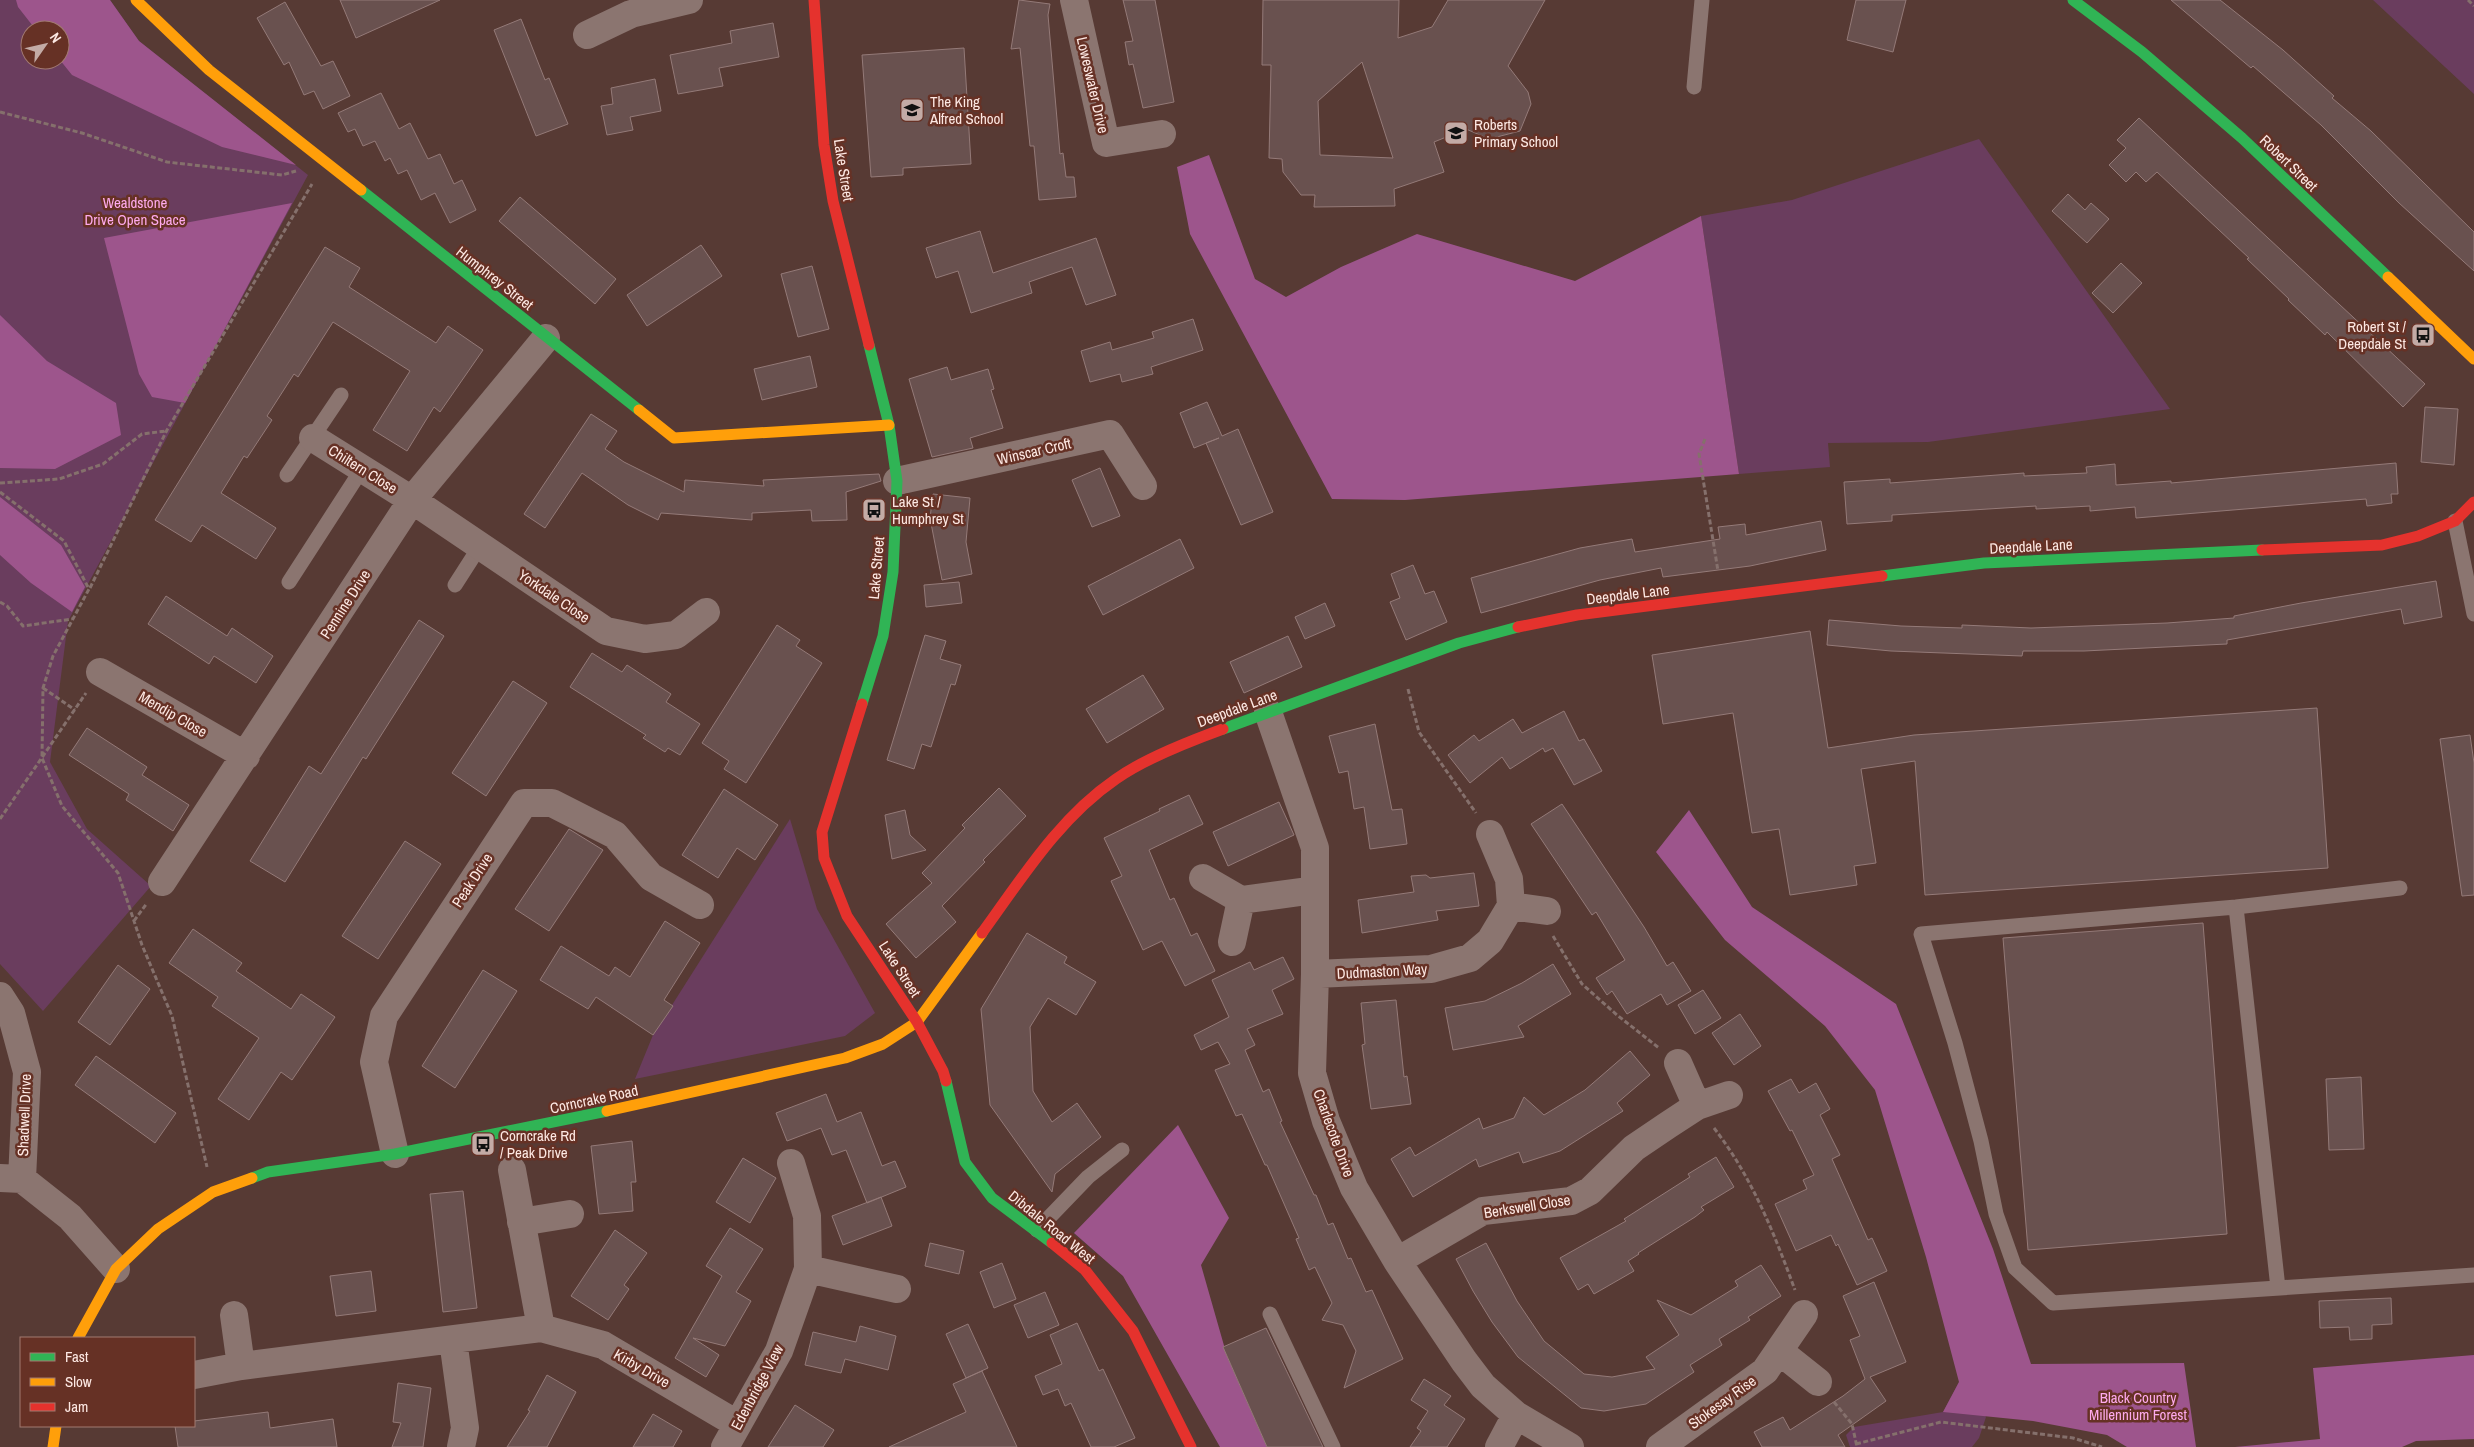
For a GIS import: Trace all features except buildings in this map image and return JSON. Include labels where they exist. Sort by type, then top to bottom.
[{"type":"street","name":"Humphrey Street","points":[[136,0],[209,70],[674,438],[889,425]]},
{"type":"street","points":[[587,35],[631,14],[689,0]]},
{"type":"street","name":"Lake Street","points":[[814,0],[824,145],[833,201],[889,425],[897,481],[893,572],[883,636],[822,832],[824,858],[847,916],[917,1022]]},
{"type":"street","name":"Loweswater Drive","points":[[1074,0],[1106,143],[1162,134]]},
{"type":"street","name":"Robert Street","points":[[2073,0],[2142,52],[2242,138],[2474,359]]},
{"type":"street","name":"Pennine Drive","points":[[162,882],[412,500],[546,338]]},
{"type":"street","name":"Winscar Croft","points":[[897,481],[1110,434],[1143,486]]},
{"type":"street","name":"Chiltern Close","points":[[313,438],[412,500]]},
{"type":"street","name":"Yorkdale Close","points":[[412,500],[606,632],[645,639],[676,635],[706,612]]},
{"type":"street","name":"Deepdale Lane","points":[[917,1022],[1046,844],[1083,805],[1117,778],[1186,743],[1459,644],[1523,626],[1577,615],[1984,563],[2382,546],[2418,536],[2455,520],[2474,502]]},
{"type":"street","name":"Mendip Close","points":[[100,672],[246,756]]},
{"type":"street","name":"Charlecote Drive","points":[[1268,712],[1315,848],[1315,974],[1312,1073],[1326,1121],[1354,1188],[1397,1261],[1483,1386],[1516,1415],[1559,1438],[1570,1447]]},
{"type":"street","name":"Peak Drive","points":[[395,1154],[374,1062],[384,1016],[524,803],[552,802],[615,835],[651,877],[700,905]]},
{"type":"street","points":[[1490,834],[1509,879],[1511,906],[1547,911]]},
{"type":"street","points":[[1203,878],[1241,900],[1315,890]]},
{"type":"street","points":[[1232,942],[1241,900]]},
{"type":"street","name":"Dudmaston Way","points":[[1315,974],[1431,969],[1470,958],[1490,940],[1511,906]]},
{"type":"street","name":"Shadwell Drive","points":[[0,996],[11,1013],[27,1072],[11,1178]]},
{"type":"street","name":"Corncrake Road","points":[[116,1269],[158,1229],[213,1192],[268,1172],[395,1154],[578,1118],[844,1058],[883,1044],[917,1022]]},
{"type":"street","name":"Dibdale Road West","points":[[917,1022],[943,1071],[965,1162],[992,1198],[1037,1230],[1085,1270],[1133,1331],[1191,1447]]},
{"type":"street","points":[[1678,1063],[1697,1106]]},
{"type":"street","name":"Berkswell Close","points":[[1397,1261],[1483,1211],[1571,1201],[1590,1191],[1634,1148],[1697,1106],[1729,1095]]},
{"type":"street","name":"Edenbridge View","points":[[731,1435],[779,1351],[808,1269],[807,1216],[791,1163]]},
{"type":"street","points":[[512,1170],[541,1328]]},
{"type":"street","points":[[11,1178],[70,1217],[116,1269],[79,1337]]},
{"type":"street","points":[[521,1222],[570,1214]]},
{"type":"street","points":[[808,1269],[897,1289]]},
{"type":"street","name":"Stokesay Rise","points":[[1660,1447],[1765,1371],[1804,1314]]},
{"type":"street","points":[[234,1315],[241,1366]]},
{"type":"street","name":"Kirby Drive","points":[[195,1375],[241,1366],[541,1328],[603,1345],[731,1435]]},
{"type":"street","points":[[453,1340],[465,1428],[461,1447]]},
{"type":"street","points":[[1779,1351],[1818,1382]]},
{"type":"street","points":[[1499,1447],[1516,1415]]},
{"type":"street","points":[[54,1447],[56,1427]]},
{"type":"lane","points":[[1694,87],[1702,0]]},
{"type":"lane","points":[[287,475],[341,395]]},
{"type":"lane","points":[[289,582],[362,468]]},
{"type":"lane","points":[[2455,520],[2474,614]]},
{"type":"lane","points":[[455,585],[480,546]]},
{"type":"lane","points":[[2400,888],[2236,907],[1921,934],[1955,1043],[1981,1141],[1996,1214],[2015,1268],[2053,1303],[2474,1276]]},
{"type":"lane","points":[[2236,907],[2278,1288]]},
{"type":"lane","points":[[1037,1230],[1088,1177],[1122,1150]]},
{"type":"lane","points":[[1270,1314],[1333,1447]]},
{"type":"path","points":[[2468,0],[2474,6]]},
{"type":"path","points":[[0,112],[82,133],[168,162],[282,175],[325,162]]},
{"type":"path","points":[[213,1192],[172,1016],[142,945],[118,873],[62,806],[42,758],[44,688],[53,656],[89,589],[167,430],[325,162]]},
{"type":"path","points":[[0,483],[59,479],[103,464],[142,434],[167,430]]},
{"type":"path","points":[[1705,439],[1699,454],[1723,596]]},
{"type":"path","points":[[0,492],[64,541],[89,589]]},
{"type":"path","points":[[0,602],[7,606],[23,626],[73,619]]},
{"type":"path","points":[[1405,665],[1406,682],[1419,732],[1490,834]]},
{"type":"path","points":[[0,819],[100,672]]},
{"type":"path","points":[[44,688],[75,710]]},
{"type":"path","points":[[1547,911],[1554,938],[1582,984],[1617,1015],[1678,1063]]},
{"type":"path","points":[[1697,1106],[1744,1171],[1774,1232],[1804,1314]]},
{"type":"path","points":[[1818,1382],[1852,1424],[1857,1445],[1941,1422],[2073,1438],[2102,1447]]},
{"type":"green space","name":"Wealdstone Drive Open Space","points":[[0,0],[110,0],[139,41],[308,175],[68,621],[50,762],[87,829],[151,886],[43,1011],[0,964]]},
{"type":"green space","points":[[16,0],[110,0],[139,41],[296,165],[222,147],[72,75],[68,70],[70,70],[70,20],[28,20],[18,7]]},
{"type":"green space","points":[[2373,0],[2474,0],[2474,94]]},
{"type":"green space","points":[[1979,139],[2170,409],[1928,442],[1828,443],[1830,467],[1739,474],[1701,216],[1792,200]]},
{"type":"green space","points":[[1209,155],[1255,279],[1286,297],[1341,267],[1417,234],[1575,281],[1701,216],[1739,474],[1405,500],[1332,499],[1190,234],[1177,167]]},
{"type":"green space","points":[[292,203],[185,403],[152,397],[139,374],[104,238]]},
{"type":"green space","points":[[0,315],[47,361],[116,403],[121,435],[55,469],[0,468]]},
{"type":"green space","points":[[0,497],[61,545],[85,587],[72,612],[31,583],[0,555]]},
{"type":"green space","name":"Black Country Millennium Forest","points":[[1689,810],[1752,907],[1896,1004],[1993,1249],[2031,1364],[2184,1363],[2196,1447],[2127,1447],[2107,1435],[2033,1421],[1943,1412],[1959,1382],[1926,1257],[1875,1090],[1825,1026],[1725,940],[1656,852]]},
{"type":"green space","points":[[790,819],[817,909],[875,1013],[845,1036],[635,1079],[653,1035]]},
{"type":"green space","points":[[1178,1125],[1229,1218],[1201,1265],[1227,1356],[1267,1447],[1220,1447],[1123,1276],[1074,1233]]},
{"type":"green space","points":[[2474,1355],[2474,1439],[2416,1441],[2402,1447],[2235,1447],[2320,1439],[2313,1368]]},
{"type":"green space","points":[[1959,1382],[1986,1417],[1979,1438],[1972,1447],[1850,1447],[1846,1435],[1854,1427],[1943,1412]]},
{"type":"traffic: fast","points":[[2073,0],[2142,52],[2242,138],[2388,277]]},
{"type":"traffic: fast","points":[[361,190],[639,410]]},
{"type":"traffic: fast","points":[[862,704],[883,636],[893,572],[897,481],[889,425],[869,345]]},
{"type":"traffic: fast","points":[[1882,576],[1984,563],[2262,550]]},
{"type":"traffic: fast","points":[[1223,729],[1459,643],[1518,627]]},
{"type":"traffic: fast","points":[[946,1081],[965,1162],[992,1198],[1052,1243]]},
{"type":"traffic: fast","points":[[252,1178],[268,1172],[395,1154],[607,1111]]},
{"type":"traffic: slow","points":[[136,0],[209,70],[361,190]]},
{"type":"traffic: slow","points":[[2388,277],[2474,359]]},
{"type":"traffic: slow","points":[[639,410],[674,438],[889,425]]},
{"type":"traffic: slow","points":[[607,1111],[845,1058],[883,1044],[917,1022],[982,933]]},
{"type":"traffic: slow","points":[[79,1337],[116,1269],[158,1229],[213,1192],[252,1178]]},
{"type":"traffic: slow","points":[[53,1447],[56,1427]]},
{"type":"traffic: jam","points":[[814,0],[824,145],[833,201],[869,345]]},
{"type":"traffic: jam","points":[[2262,550],[2382,545],[2418,536],[2455,521],[2474,502]]},
{"type":"traffic: jam","points":[[1518,627],[1577,615],[1882,576]]},
{"type":"traffic: jam","points":[[862,704],[822,832],[824,858],[847,916],[917,1022],[943,1071],[946,1081]]},
{"type":"traffic: jam","points":[[982,933],[1027,870],[1059,830],[1096,795],[1116,779],[1140,764],[1223,729]]},
{"type":"traffic: jam","points":[[1052,1243],[1085,1270],[1133,1331],[1191,1447]]},
{"type":"place","name":"The King Alfred School","points":[[912,110]]},
{"type":"place","name":"Roberts Primary School","points":[[1456,133]]},
{"type":"place","name":"Robert St / Deepdale St","points":[[2423,335]]},
{"type":"place","name":"Lake St / Humphrey St","points":[[874,510]]},
{"type":"place","name":"Corncrake Rd / Peak Drive","points":[[483,1144]]}]
